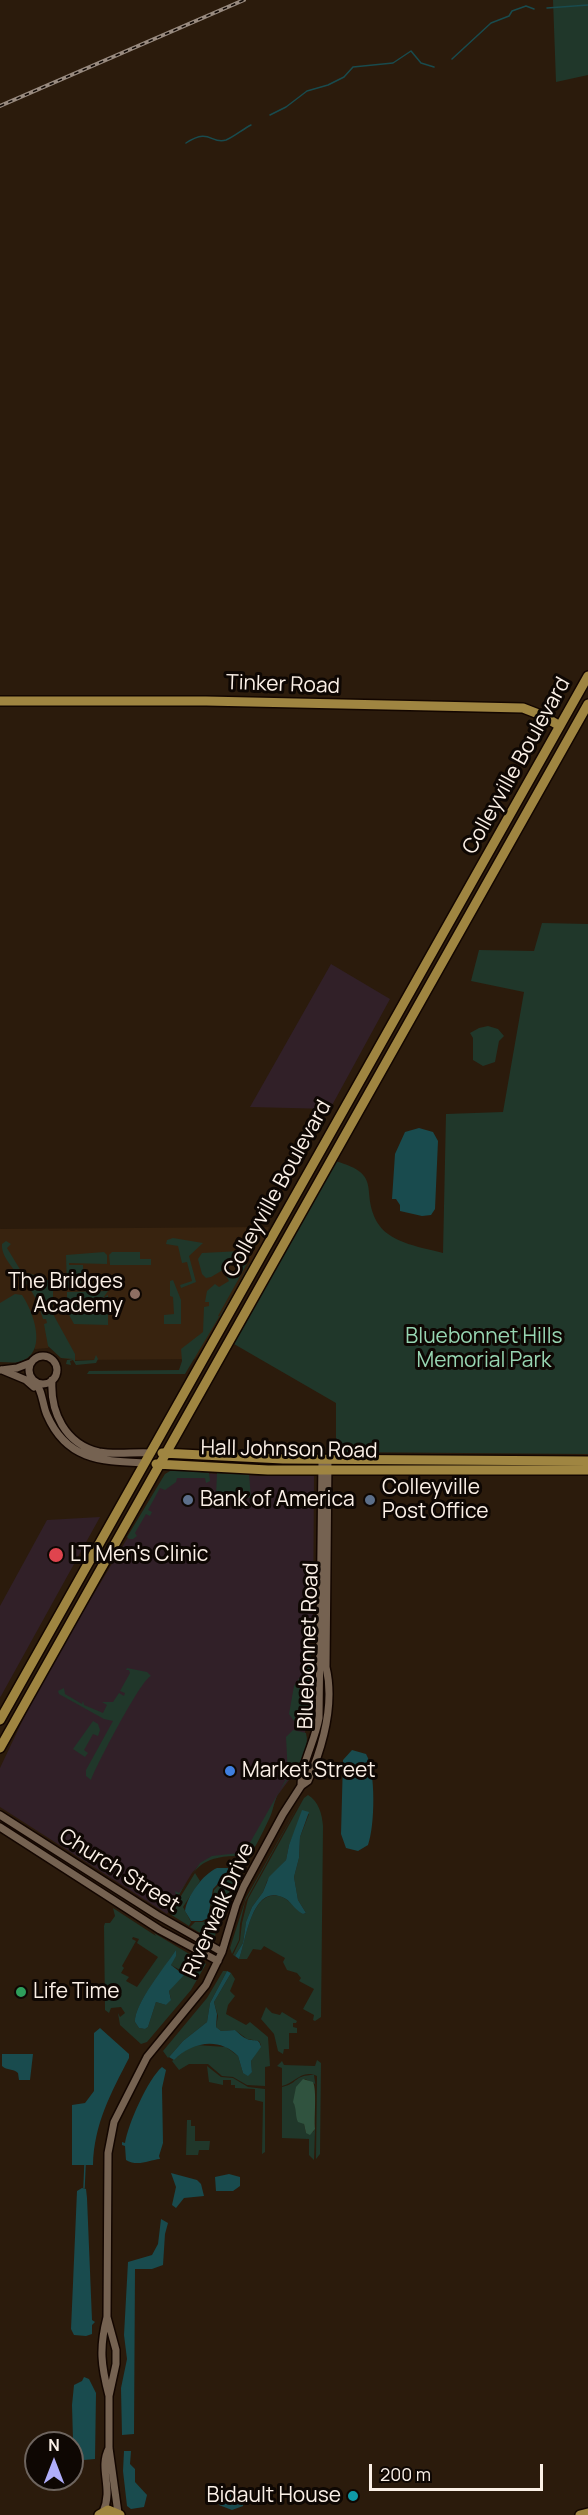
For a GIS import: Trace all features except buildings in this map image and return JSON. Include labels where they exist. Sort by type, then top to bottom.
[{"type":"main road","name":"Colleyville Boulevard","points":[[0,1720],[588,676]]},
{"type":"main road","name":"Tinker Road","points":[[0,701],[206,701],[523,708],[541,714],[560,726]]},
{"type":"main road","name":"Colleyville Boulevard","points":[[0,1748],[588,704]]},
{"type":"main road","points":[[472,882],[485,887]]},
{"type":"main road","points":[[300,1186],[313,1193]]},
{"type":"main road","name":"Hall Johnson Road","points":[[151,1453],[283,1459],[588,1461]]},
{"type":"main road","points":[[254,1469],[283,1459]]},
{"type":"main road","name":"Hall Johnson Road","points":[[145,1463],[254,1469],[588,1470]]},
{"type":"main road","points":[[99,2514],[113,2510],[119,2514]]},
{"type":"main road","points":[[580,2515],[588,2513]]},
{"type":"street","points":[[1,1370],[17,1368],[40,1356],[52,1359],[57,1369],[52,1380],[51,1402],[57,1417],[69,1433],[85,1446],[77,1451]]},
{"type":"street","points":[[30,1363],[32,1378]]},
{"type":"street","points":[[1,1370],[42,1383],[52,1380]]},
{"type":"street","points":[[1,1370],[29,1382],[36,1389],[42,1403]]},
{"type":"street","name":"Hall Johnson Road","points":[[32,1378],[40,1388],[42,1403],[49,1420],[60,1436],[77,1451],[99,1461],[145,1463]]},
{"type":"street","points":[[49,1420],[57,1417]]},
{"type":"street","name":"Hall Johnson Road","points":[[85,1446],[102,1452],[151,1453]]},
{"type":"street","name":"Bluebonnet Road","points":[[301,1786],[308,1781],[325,1732],[328,1686],[328,1562],[325,1459]]},
{"type":"street","name":"Bluebonnet Road","points":[[301,1786],[301,1777],[317,1727],[319,1561],[325,1470]]},
{"type":"street","points":[[319,1561],[328,1562]]},
{"type":"street","points":[[318,1641],[327,1641]]},
{"type":"street","points":[[317,1727],[325,1732]]},
{"type":"street","name":"Riverwalk Drive","points":[[109,2396],[101,2364],[102,2335],[107,2317],[108,2153],[114,2122],[147,2056],[206,1985],[222,1952],[244,1886],[301,1786]]},
{"type":"street","name":"Church Street","points":[[0,1815],[157,1916],[222,1952]]},
{"type":"street","name":"Church Street","points":[[0,1827],[160,1930],[218,1961]]},
{"type":"street","points":[[55,1861],[60,1852]]},
{"type":"street","points":[[110,1897],[116,1888]]},
{"type":"street","name":"Riverwalk Drive","points":[[107,2317],[116,2350],[116,2364],[109,2396],[109,2448],[119,2514]]},
{"type":"street","name":"Riverwalk Drive","points":[[99,2514],[109,2495],[105,2454],[109,2448]]},
{"type":"shaded area","points":[[331,964],[390,999],[330,1109],[250,1107]]},
{"type":"shaded area","name":"The Bridges Academy","points":[[269,1227],[255,1262],[224,1320],[195,1359],[74,1360],[61,1358],[49,1346],[35,1349],[35,1346],[31,1355],[23,1361],[0,1362],[0,1229]]},
{"type":"shaded area","points":[[177,1472],[266,1476],[314,1475],[313,1633],[310,1637],[310,1720],[305,1732],[307,1739],[292,1776],[277,1796],[269,1819],[245,1865],[233,1855],[217,1857],[200,1864],[167,1914],[0,1807],[0,1768],[36,1692],[69,1635],[160,1484]]},
{"type":"shaded area","points":[[100,1517],[0,1697],[0,1606],[47,1520]]},
{"type":"green space","points":[[553,0],[588,0],[588,75],[556,82]]},
{"type":"green space","name":"Bluebonnet Hills Memorial Park","points":[[542,923],[588,924],[588,1454],[336,1452],[336,1403],[234,1344],[335,1161],[351,1166],[366,1179],[373,1213],[384,1231],[408,1244],[443,1253],[446,1114],[503,1112],[524,992],[471,981],[479,950],[534,951]]},
{"type":"green space","points":[[488,1026],[498,1029],[504,1036],[499,1041],[495,1062],[483,1066],[473,1060],[473,1038],[470,1033]]},
{"type":"green space","points":[[173,1238],[203,1243],[189,1256],[196,1282],[181,1288],[180,1285],[192,1281],[187,1262],[182,1263],[178,1246],[166,1244],[167,1240]]},
{"type":"green space","points":[[6,1241],[11,1244],[7,1248],[24,1276],[28,1273],[34,1275],[34,1280],[51,1280],[53,1275],[53,1282],[50,1286],[53,1286],[53,1314],[75,1354],[75,1361],[94,1360],[96,1355],[98,1359],[96,1363],[76,1365],[73,1360],[70,1361],[71,1365],[66,1364],[67,1360],[74,1359],[61,1358],[48,1346],[44,1324],[47,1323],[46,1319],[43,1319],[29,1287],[5,1256],[2,1244]]},
{"type":"green space","points":[[241,1251],[244,1254],[243,1258],[211,1277],[206,1278],[202,1274],[198,1259],[202,1253]]},
{"type":"green space","points":[[104,1252],[107,1255],[107,1264],[69,1263],[69,1265],[83,1265],[84,1287],[67,1288],[66,1255]]},
{"type":"green space","points":[[112,1252],[140,1252],[140,1259],[151,1259],[151,1265],[110,1265],[109,1255]]},
{"type":"green space","points":[[248,1262],[185,1374],[87,1374],[89,1371],[179,1370],[182,1361],[181,1349],[203,1332],[204,1307],[209,1306],[209,1302],[205,1302],[207,1291],[215,1284],[219,1287],[229,1281],[226,1276]]},
{"type":"green space","points":[[173,1280],[181,1300],[181,1324],[164,1324],[164,1315],[174,1314],[173,1297],[170,1296],[170,1281]]},
{"type":"green space","points":[[108,1291],[103,1298],[108,1295],[108,1325],[74,1324],[67,1311],[67,1292]]},
{"type":"green space","points":[[15,1294],[22,1295],[34,1320],[35,1347],[31,1355],[24,1360],[0,1362],[0,1303]]},
{"type":"green space","points":[[180,1470],[209,1473],[210,1481],[206,1483],[205,1478],[177,1478],[176,1482],[165,1490],[160,1488],[148,1510],[152,1512],[150,1516],[146,1514],[135,1533],[137,1536],[129,1539],[127,1537],[165,1474]]},
{"type":"green space","points":[[217,1473],[249,1474],[251,1498],[238,1495],[220,1494],[219,1497],[216,1496]]},
{"type":"green space","points":[[311,1645],[311,1710],[307,1724],[294,1721],[289,1714],[294,1686],[306,1668],[306,1648]]},
{"type":"green space","points":[[127,1668],[147,1672],[151,1676],[129,1707],[91,1780],[86,1776],[86,1770],[113,1721],[104,1719],[59,1694],[58,1691],[64,1688],[65,1694],[103,1713],[107,1705],[102,1702],[113,1702],[119,1693],[124,1696],[125,1693],[120,1691],[130,1673],[126,1670]]},
{"type":"green space","points":[[93,1721],[98,1724],[100,1730],[98,1736],[93,1734],[84,1750],[88,1753],[85,1757],[73,1749]]},
{"type":"green space","points":[[293,1730],[306,1733],[307,1742],[302,1758],[277,1796],[270,1816],[245,1865],[235,1856],[223,1857],[200,1866],[190,1877],[200,1863],[212,1856],[239,1853],[251,1841],[288,1776],[286,1737]]},
{"type":"green space","points":[[304,1795],[245,1902],[239,1940],[232,1954],[230,1948],[246,1898]]},
{"type":"green space","points":[[308,1795],[319,1809],[323,1826],[321,2017],[315,2021],[313,2020],[314,2015],[303,2009],[314,1989],[299,1981],[301,1978],[297,1973],[287,1970],[283,1962],[285,1958],[264,1946],[261,1950],[253,1949],[247,1959],[239,1959],[252,1917],[263,1900],[272,1896],[282,1897],[303,1914],[306,1913],[298,1900],[294,1877],[299,1858],[300,1837],[309,1814],[301,1817],[289,1845],[286,1860],[267,1881],[263,1892],[252,1907],[246,1922],[243,1943],[235,1956],[233,1955],[240,1940],[248,1899],[304,1798]]},
{"type":"green space","points":[[195,1873],[200,1881],[183,1907],[191,1922],[189,1926],[170,1914]]},
{"type":"green space","points":[[228,1876],[236,1882],[222,1903],[219,1915],[211,1910],[214,1890]]},
{"type":"green space","points":[[113,1908],[156,1936],[154,1933],[206,1964],[191,1990],[147,2042],[141,2044],[120,2025],[118,2013],[120,2017],[125,2013],[121,2007],[111,2008],[109,2013],[105,2010],[104,1926],[105,1923],[110,1923],[115,1916]],"holes":[[[133,1937],[139,1939],[137,1943],[158,1957],[137,1987],[126,1981],[129,1977],[121,1973],[124,1968],[122,1966],[136,1941],[132,1939]],[[176,1950],[171,1965],[182,1971],[169,1991],[171,1999],[166,2005],[156,2002],[148,2027],[139,2028],[135,2022],[140,2005]]]},
{"type":"green space","points":[[211,1912],[219,1917],[214,1941],[190,1927],[195,1922],[209,1919]]},
{"type":"green space","points":[[223,1971],[227,1971],[210,2003],[207,2022],[183,2041],[168,2058],[163,2051],[207,1998]]},
{"type":"green space","points":[[231,1973],[235,1979],[230,1991],[235,1996],[228,2005],[226,2014],[246,2025],[250,2022],[268,2037],[270,2066],[265,2067],[265,2086],[247,2085],[233,2077],[222,2076],[208,2064],[189,2064],[179,2070],[172,2061],[188,2048],[196,2045],[226,2047],[238,2056],[243,2073],[252,2072],[251,2061],[261,2045],[259,2041],[247,2039],[235,2030],[221,2031],[216,2027],[218,2016],[214,2002]]},
{"type":"green space","points":[[266,2007],[272,2013],[280,2015],[282,2012],[297,2021],[293,2023],[293,2027],[297,2028],[297,2033],[289,2033],[289,2049],[284,2049],[283,2054],[278,2051],[274,2034],[261,2019]]},
{"type":"green space","points":[[317,2060],[321,2063],[320,2154],[316,2159],[317,2076],[303,2075],[282,2086],[282,2068],[277,2066],[282,2061],[284,2065],[315,2066]]},
{"type":"green space","points":[[207,2066],[221,2077],[233,2078],[248,2087],[265,2089],[265,2152],[262,2154],[263,2102],[255,2100],[255,2089],[235,2088],[235,2085],[231,2085],[231,2080],[223,2080],[223,2085],[209,2082]]},
{"type":"green space","points":[[314,2075],[316,2089],[315,2084],[305,2079],[296,2090],[294,2104],[297,2108],[297,2116],[304,2124],[306,2133],[313,2132],[315,2129],[314,2160],[309,2155],[309,2139],[282,2138],[282,2087],[302,2076]]},
{"type":"green space","points":[[303,2079],[313,2082],[315,2091],[315,2129],[310,2135],[306,2133],[304,2124],[298,2122],[293,2102],[296,2087]]},
{"type":"green space","points":[[187,2120],[191,2120],[191,2126],[195,2126],[195,2141],[210,2141],[209,2150],[199,2150],[198,2155],[186,2155]]},
{"type":"water","points":[[419,1128],[433,1132],[438,1141],[435,1209],[431,1215],[422,1216],[400,1211],[400,1205],[396,1199],[392,1199],[395,1154],[405,1132]]},
{"type":"water","points":[[352,1750],[366,1754],[373,1785],[373,1812],[368,1845],[358,1851],[346,1848],[341,1834],[343,1760]]},
{"type":"water","points":[[302,1810],[309,1812],[300,1837],[299,1858],[294,1877],[298,1900],[306,1913],[300,1912],[282,1897],[272,1896],[263,1899],[252,1917],[239,1959],[235,1956],[243,1943],[246,1922],[252,1907],[263,1892],[269,1877],[286,1860]]},
{"type":"water","points":[[217,1868],[228,1868],[229,1872],[213,1889],[208,1918],[202,1921],[191,1921],[185,1911],[192,1892],[201,1880]]},
{"type":"water","points":[[176,1950],[176,1956],[171,1965],[184,1975],[169,1991],[171,2000],[166,2005],[156,2002],[148,2027],[139,2028],[135,2022],[140,2005]]},
{"type":"water","points":[[227,1971],[231,1973],[214,2002],[217,2014],[216,2027],[221,2031],[235,2030],[245,2038],[259,2042],[261,2047],[251,2061],[252,2072],[248,2076],[243,2073],[238,2056],[222,2046],[205,2044],[188,2049],[174,2060],[169,2057],[183,2041],[207,2022],[210,2003]]},
{"type":"water","points":[[100,2028],[129,2054],[129,2058],[100,2122],[93,2165],[72,2165],[72,2105],[85,2103],[94,2091],[94,2033]]},
{"type":"water","points":[[2,2054],[33,2054],[30,2080],[19,2080],[18,2073],[2,2066]]},
{"type":"water","points":[[162,2067],[166,2070],[162,2088],[163,2143],[160,2159],[139,2163],[130,2162],[126,2160],[125,2146],[122,2142],[125,2143],[139,2102]]},
{"type":"water","points":[[171,2173],[197,2180],[201,2184],[204,2196],[184,2198],[176,2208],[172,2205],[176,2187]]},
{"type":"water","points":[[229,2174],[240,2177],[240,2186],[233,2191],[216,2191],[215,2177]]},
{"type":"water","points":[[82,2188],[86,2189],[87,2198],[92,2320],[95,2322],[92,2325],[92,2334],[86,2336],[74,2335],[71,2329],[77,2191]]},
{"type":"water","points":[[161,2219],[168,2223],[163,2265],[152,2269],[135,2269],[134,2434],[122,2435],[121,2388],[127,2359],[124,2335],[128,2262],[152,2255],[158,2244]]},
{"type":"water","points":[[84,2377],[89,2379],[96,2393],[95,2459],[84,2460],[84,2431],[73,2431],[74,2385],[82,2381]]},
{"type":"water","points":[[124,2451],[131,2451],[130,2464],[135,2469],[135,2482],[147,2495],[144,2507],[131,2509],[127,2506],[123,2471]]},
{"type":"water","points":[[224,2489],[244,2498],[243,2506],[232,2510],[219,2505],[218,2499]]},
{"type":"waterway","points":[[547,8],[588,5]]},
{"type":"waterway","points":[[452,59],[491,23],[526,6],[534,9]]},
{"type":"waterway","points":[[270,115],[286,107],[307,91],[328,85],[344,77],[353,67],[393,63],[411,51],[421,63],[434,67]]},
{"type":"waterway","points":[[186,143],[200,136],[226,140],[251,125]]},
{"type":"waterway","points":[[84,2188],[85,2165]]},
{"type":"railway","points":[[0,106],[244,0]]},
{"type":"place","name":"The Bridges Academy","points":[[135,1294]]},
{"type":"place","name":"Bank of America","points":[[188,1500]]},
{"type":"place","name":"Colleyville Post Office","points":[[370,1500]]},
{"type":"place","name":"LT Men's Clinic","points":[[56,1555]]},
{"type":"place","name":"Market Street","points":[[230,1771]]},
{"type":"place","name":"Life Time","points":[[21,1992]]},
{"type":"place","name":"Bidault House","points":[[353,2496]]}]
